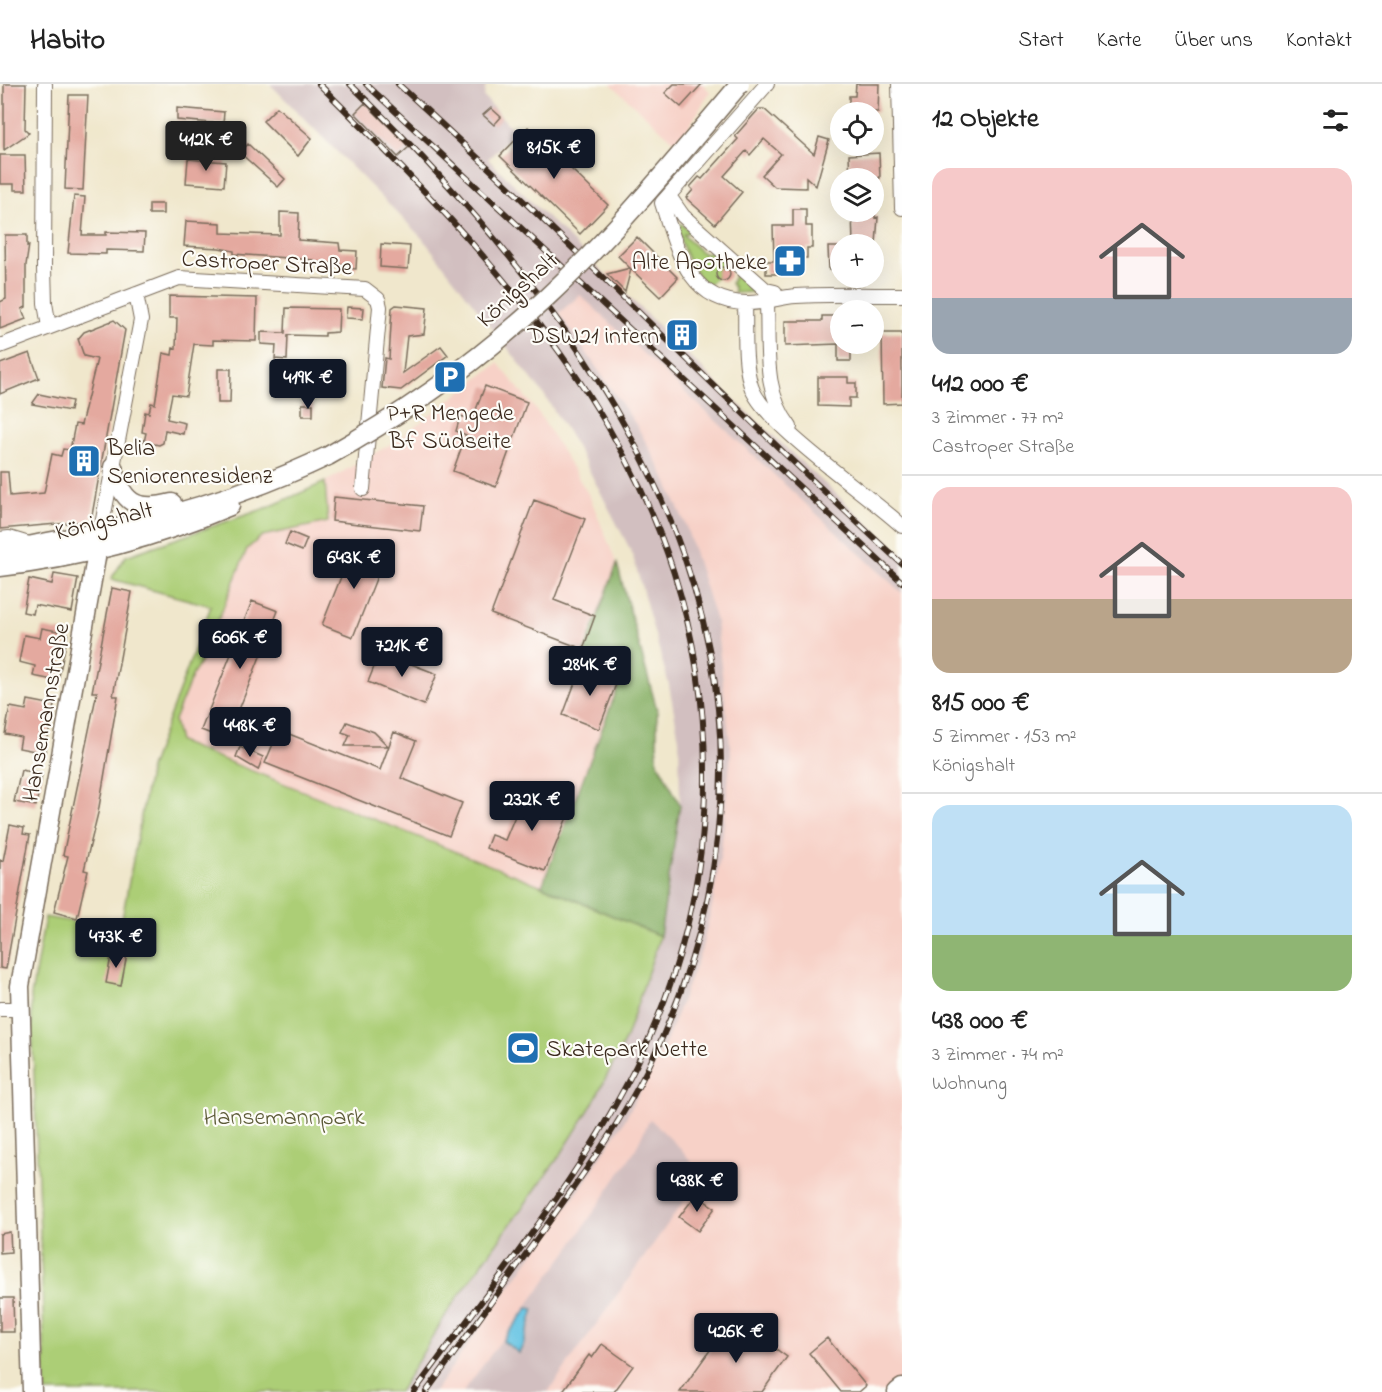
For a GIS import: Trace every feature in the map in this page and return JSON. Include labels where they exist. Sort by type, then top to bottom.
[{"type":"main road","name":"Königshalt","points":[[0,552],[181,511],[282,478],[328,456],[396,414],[447,378],[545,299],[600,244],[740,84]]},
{"type":"main road","points":[[113,468],[117,483],[125,496],[143,507],[153,507],[227,488],[282,478]]},
{"type":"main road","name":"Königshalt","points":[[0,567],[97,550],[202,518],[259,494],[282,478]]},
{"type":"main road","name":"Hansemannstraße","points":[[32,1392],[19,1009],[30,930],[101,530]]},
{"type":"main road","points":[[897,1392],[902,1388]]},
{"type":"street","points":[[45,84],[44,268],[45,303],[49,327]]},
{"type":"street","points":[[767,84],[662,203],[680,254],[700,286],[711,296],[746,303],[766,296],[902,295]]},
{"type":"street","points":[[899,84],[902,208]]},
{"type":"street","points":[[669,196],[683,216],[766,296],[769,374],[773,396],[786,421],[808,449]]},
{"type":"street","points":[[669,225],[683,216]]},
{"type":"street","name":"Castroper Straße","points":[[0,346],[179,278],[365,289],[378,300],[380,307],[363,489]]},
{"type":"street","name":"Hansemannstraße","points":[[101,530],[141,320],[136,294]]},
{"type":"street","points":[[746,303],[746,362],[751,388],[772,416],[808,449],[879,504],[902,526]]},
{"type":"street","points":[[0,538],[32,544]]},
{"type":"street","points":[[0,1009],[19,1009]]},
{"type":"shaded area","points":[[270,84],[486,84],[484,97],[515,132],[488,159],[730,396],[902,555],[902,593],[580,295],[559,313],[637,426],[662,472],[685,523],[716,621],[731,753],[721,851],[713,902],[701,951],[664,1047],[623,1123],[580,1189],[434,1392],[399,1392],[450,1308],[561,1154],[592,1105],[626,1038],[660,936],[680,805],[679,739],[669,685],[632,553],[580,453],[545,396],[423,239]]},
{"type":"shaded area","points":[[611,84],[703,84],[710,92],[678,145]]},
{"type":"shaded area","points":[[580,294],[902,593],[902,1388],[897,1392],[434,1392],[580,1189],[623,1123],[664,1047],[701,951],[731,753],[716,621],[559,313]]},
{"type":"shaded area","points":[[498,363],[540,415],[590,497],[617,564],[582,658],[623,674],[542,886],[178,742],[174,720],[247,549],[262,536],[328,522],[325,482],[396,441]]},
{"type":"shaded area","points":[[650,1119],[682,1150],[697,1169],[699,1180],[548,1392],[463,1392],[569,1249],[635,1150]]},
{"type":"green space","points":[[681,224],[691,231],[683,235],[704,254],[713,250],[729,265],[718,268],[716,278],[707,286],[691,266],[684,251],[677,227]]},
{"type":"green space","points":[[737,270],[754,287],[753,292],[734,293],[731,283]]},
{"type":"green space","name":"Hansemannpark","points":[[325,482],[328,522],[262,536],[247,549],[202,660],[193,674],[174,720],[179,742],[542,886],[660,936],[626,1038],[592,1105],[561,1154],[450,1308],[399,1392],[46,1392],[31,996],[45,917],[120,930],[150,768],[211,606],[111,579],[126,556],[269,507]]},
{"type":"green space","points":[[617,564],[657,710],[657,760],[680,805],[660,936],[542,886],[623,674],[582,658]]},
{"type":"water","points":[[528,1308],[534,1309],[519,1353],[503,1341]]},
{"type":"building","points":[[4,84],[26,84],[25,129],[29,133],[4,150]]},
{"type":"building","points":[[674,84],[702,84],[681,107],[665,93]]},
{"type":"building","points":[[856,84],[879,84],[878,102],[849,102],[849,96],[855,96]]},
{"type":"building","points":[[69,95],[88,95],[83,190],[65,189]]},
{"type":"building","points":[[365,103],[409,147],[398,157],[355,113]]},
{"type":"building","points":[[277,107],[312,138],[298,156],[263,121]]},
{"type":"building","points":[[177,108],[224,112],[223,124],[177,120]]},
{"type":"building","points":[[491,108],[501,117],[494,125],[483,115]]},
{"type":"building","points":[[759,109],[764,109],[814,154],[819,137],[829,140],[816,186],[806,177],[806,188],[775,187],[762,175],[781,154],[764,139],[750,155],[746,151],[724,176],[742,192],[715,224],[686,198],[693,190],[690,187],[699,177],[702,179],[738,139],[735,136]]},
{"type":"building","points":[[528,127],[608,205],[580,234],[500,156]]},
{"type":"building","points":[[248,144],[285,179],[278,187],[240,153]]},
{"type":"building","points":[[0,155],[25,155],[26,190],[14,190],[14,184],[0,184]]},
{"type":"building","points":[[849,156],[879,156],[880,168],[850,168]]},
{"type":"building","points":[[188,159],[226,162],[224,186],[186,183]]},
{"type":"building","points":[[74,196],[85,197],[82,235],[106,235],[106,232],[145,233],[144,251],[106,250],[106,254],[68,253]]},
{"type":"building","points":[[149,204],[163,204],[163,214],[149,214]]},
{"type":"building","points":[[793,209],[806,209],[806,226],[812,226],[812,248],[807,248],[807,258],[803,258],[803,267],[794,267],[794,274],[766,274],[766,261],[774,261],[773,226],[793,226]]},
{"type":"building","points":[[280,212],[299,213],[298,240],[339,243],[340,250],[357,251],[356,269],[344,268],[345,264],[234,254],[234,251],[219,248],[184,246],[186,221],[221,223],[221,233],[280,235]]},
{"type":"building","points":[[852,222],[878,222],[877,234],[853,234]]},
{"type":"building","points":[[5,235],[27,235],[27,246],[29,245],[26,265],[26,307],[22,309],[26,319],[0,329],[0,302],[6,299]]},
{"type":"building","points":[[637,237],[678,278],[660,297],[631,269],[625,292],[607,274],[630,268],[618,256]]},
{"type":"building","points":[[381,244],[410,246],[408,269],[380,267]]},
{"type":"building","points":[[828,247],[830,247],[830,270]]},
{"type":"building","points":[[720,267],[726,267],[730,274],[726,281],[720,281],[716,277],[716,271]]},
{"type":"building","points":[[169,296],[257,298],[256,341],[213,340],[213,345],[194,344],[186,396],[172,394],[167,419],[185,423],[183,434],[165,430],[163,443],[159,445],[144,442],[146,433],[142,432],[145,412],[149,413],[151,403],[155,404],[163,353],[172,355],[173,348],[176,349],[177,318],[169,318]]},
{"type":"building","points":[[396,305],[427,308],[424,334],[407,336],[403,373],[441,346],[448,355],[401,390],[382,388],[385,358],[389,359],[392,308]]},
{"type":"building","points":[[347,307],[364,308],[363,319],[346,318]]},
{"type":"building","points":[[286,308],[339,309],[338,332],[325,333],[325,336],[288,335],[287,360],[275,359],[276,345],[261,344],[261,332],[285,333]]},
{"type":"building","points":[[822,316],[830,316],[830,344],[785,346],[785,321],[822,321]]},
{"type":"building","points":[[114,320],[125,330],[91,521],[0,529],[0,472],[8,472],[10,496],[44,493],[52,454],[61,456],[63,449],[70,450],[75,424],[81,425],[97,359],[84,356],[78,339],[84,332]]},
{"type":"building","points":[[884,333],[902,333],[902,403],[883,404]]},
{"type":"building","points":[[30,353],[39,378],[0,394],[0,364]]},
{"type":"building","points":[[838,354],[851,354],[851,361],[838,361]]},
{"type":"building","points":[[218,369],[231,369],[230,403],[218,403]]},
{"type":"building","points":[[818,377],[848,377],[848,383],[856,383],[856,398],[849,398],[849,407],[818,406]]},
{"type":"building","points":[[485,386],[527,402],[496,487],[453,471],[466,435],[456,431],[461,416],[472,420]]},
{"type":"building","points":[[39,394],[72,401],[70,411],[32,404]]},
{"type":"building","points":[[302,404],[313,404],[313,416],[302,416]]},
{"type":"building","points":[[334,497],[423,506],[420,531],[332,521]]},
{"type":"building","points":[[534,500],[585,519],[554,600],[595,616],[583,649],[491,614]]},
{"type":"building","points":[[290,532],[307,539],[302,551],[285,544]]},
{"type":"building","points":[[354,544],[385,556],[353,637],[322,625]]},
{"type":"building","points":[[54,574],[78,578],[72,612],[35,605],[33,614],[23,612],[29,579],[52,584]]},
{"type":"building","points":[[112,588],[132,592],[113,696],[118,696],[98,813],[84,870],[88,871],[77,918],[54,912],[68,856],[63,855],[97,692],[92,692]]},
{"type":"building","points":[[252,601],[278,611],[227,740],[201,730]]},
{"type":"building","points":[[42,628],[68,633],[58,681],[33,676],[35,666],[19,662],[24,635],[40,638]]},
{"type":"building","points":[[380,652],[437,674],[424,705],[368,682]]},
{"type":"building","points":[[582,664],[618,679],[599,729],[563,715]]},
{"type":"building","points":[[28,700],[54,705],[45,753],[19,748],[21,737],[5,734],[10,707],[26,710]]},
{"type":"building","points":[[347,722],[374,732],[388,746],[345,746],[350,735],[342,732]]},
{"type":"building","points":[[279,730],[380,770],[394,732],[416,741],[401,778],[462,803],[449,836],[265,763]]},
{"type":"building","points":[[240,747],[263,757],[258,770],[236,757]]},
{"type":"building","points":[[21,770],[42,774],[36,806],[14,802]]},
{"type":"building","points":[[525,792],[570,810],[545,871],[486,848],[491,835],[505,840]]},
{"type":"building","points":[[10,825],[24,828],[23,834],[30,835],[6,969],[0,968],[0,860],[3,861]]},
{"type":"building","points":[[112,951],[127,954],[121,986],[106,983]]},
{"type":"building","points":[[696,1195],[715,1208],[698,1231],[679,1217]]},
{"type":"building","points":[[10,1232],[11,1252],[0,1253],[0,1234]]},
{"type":"building","points":[[0,1298],[13,1298],[14,1332],[0,1332]]},
{"type":"building","points":[[733,1318],[787,1357],[762,1392],[680,1392]]},
{"type":"building","points":[[827,1338],[866,1386],[859,1392],[841,1392],[809,1353]]},
{"type":"building","points":[[602,1344],[633,1366],[614,1392],[562,1392],[589,1355],[592,1358]]},
{"type":"railway","points":[[319,84],[464,234],[530,312],[588,394],[636,480],[674,572],[697,672],[705,780],[700,854],[687,927],[665,998],[636,1066],[561,1192],[414,1392]]},
{"type":"railway","points":[[350,84],[450,188],[540,297],[616,411],[674,531],[711,657],[721,788],[701,925],[648,1068],[637,1090],[584,1173],[426,1392]]},
{"type":"railway","points":[[366,84],[902,582]]},
{"type":"railway","points":[[398,84],[902,564]]},
{"type":"place","name":"Alte Apotheke","points":[[790,261]]},
{"type":"place","name":"DSW21 intern","points":[[682,335]]},
{"type":"place","name":"P+R Mengede Bf Südseite","points":[[450,377]]},
{"type":"place","name":"Belia Seniorenresidenz","points":[[84,461]]},
{"type":"place","name":"Skatepark Nette","points":[[523,1048]]}]
